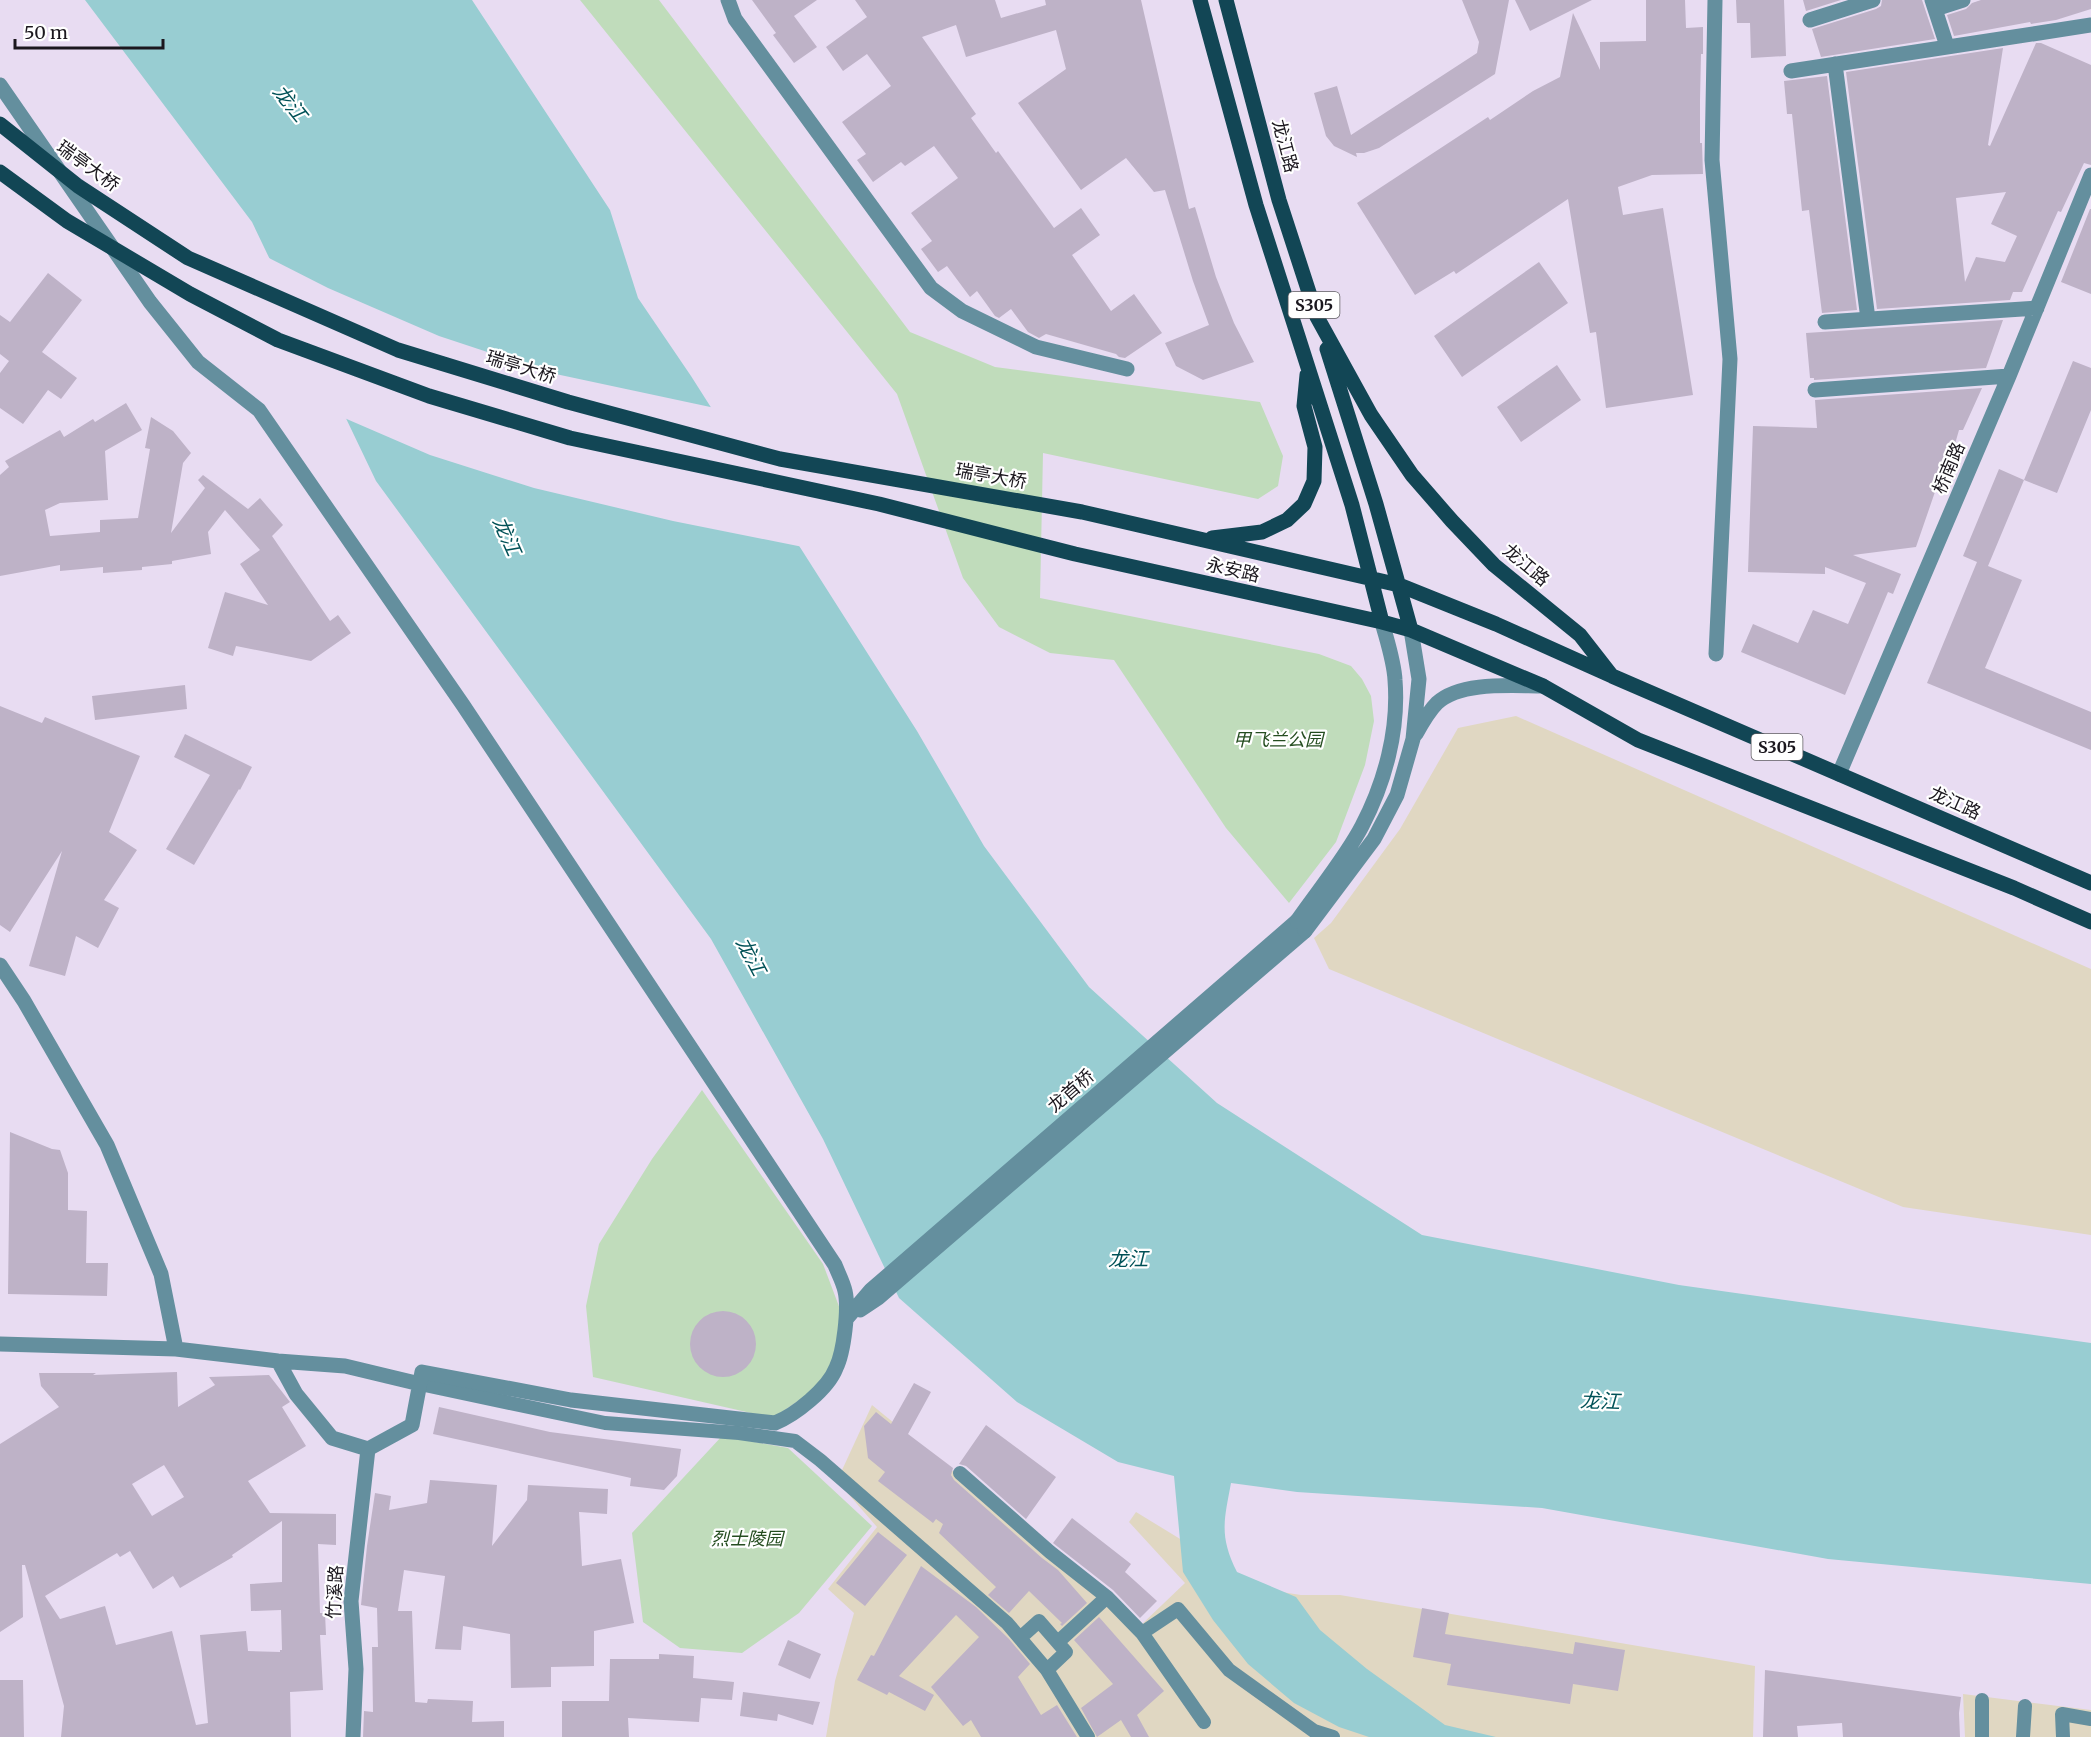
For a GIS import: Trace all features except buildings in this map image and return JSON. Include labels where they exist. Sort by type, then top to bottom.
[{"type":"main road","name":"S305","points":[[1200,0],[1256,205],[1352,505],[1372,580]]},
{"type":"main road","name":"龙江路","points":[[1226,0],[1279,200],[1317,317],[1371,415],[1412,475],[1494,565],[1580,635],[1612,676],[2091,883]]},
{"type":"main road","name":"瑞亭大桥","points":[[0,124],[78,186],[188,258],[398,350],[568,402],[780,459],[1083,512]]},
{"type":"main road","name":"永安路","points":[[0,172],[67,221],[190,294],[278,340],[429,396],[570,438],[879,504],[1075,554],[1382,622],[1411,630],[1543,686]]},
{"type":"main road","points":[[1317,317],[1411,630]]},
{"type":"main road","points":[[1200,540],[1262,532],[1287,520],[1304,504],[1314,481],[1315,447],[1304,406],[1307,366]]},
{"type":"main road","name":"永安路","points":[[1083,512],[1399,585],[1478,616],[1612,676]]},
{"type":"main road","points":[[1372,580],[1382,622]]},
{"type":"main road","name":"S305","points":[[1543,686],[1638,740],[2003,884],[2091,922]]},
{"type":"street","points":[[728,0],[735,19],[931,288],[962,311],[1036,347],[1127,369]]},
{"type":"street","points":[[1715,0],[1712,160],[1730,359],[1716,654]]},
{"type":"street","points":[[1810,20],[1873,0]]},
{"type":"street","points":[[1947,46],[1933,5],[1963,0]]},
{"type":"street","points":[[1791,71],[2091,25]]},
{"type":"street","points":[[1835,64],[1868,319]]},
{"type":"street","points":[[0,86],[150,302],[198,362],[259,410],[463,705],[835,1264],[845,1291],[847,1318],[836,1369],[820,1391],[787,1418],[774,1422],[571,1400],[422,1372],[412,1425],[368,1449],[332,1438],[296,1394],[278,1361]]},
{"type":"street","name":"桥南路","points":[[1839,774],[2009,376],[2091,175]]},
{"type":"street","points":[[1826,322],[2037,308]]},
{"type":"street","points":[[1815,390],[2009,376]]},
{"type":"street","points":[[1301,926],[1361,828],[1380,788],[1393,735],[1396,709],[1395,678],[1382,622]]},
{"type":"street","points":[[1301,926],[1374,839],[1397,795],[1413,740],[1419,679],[1411,630]]},
{"type":"street","points":[[1413,740],[1428,714],[1439,701],[1488,685],[1543,686]]},
{"type":"street","name":"龙首桥","points":[[847,1318],[1301,926]]},
{"type":"street","points":[[0,964],[24,1001],[106,1145],[161,1274],[177,1349]]},
{"type":"street","points":[[0,1344],[177,1349],[345,1366],[605,1423],[795,1441],[820,1460],[1007,1623],[1047,1670],[1088,1737]]},
{"type":"street","name":"竹溪路","points":[[353,1737],[356,1669],[351,1602],[368,1449]]},
{"type":"street","points":[[960,1473],[1050,1552],[1107,1597],[1142,1633],[1204,1722]]},
{"type":"street","points":[[1058,1642],[1107,1597]]},
{"type":"street","points":[[1142,1633],[1178,1609],[1229,1670],[1311,1734],[1333,1737]]},
{"type":"street","points":[[1020,1638],[1039,1621],[1058,1642],[1066,1652],[1047,1670]]},
{"type":"street","points":[[1982,1700],[1982,1737]]},
{"type":"street","points":[[2023,1737],[2025,1706]]},
{"type":"street","points":[[2063,1737],[2062,1714],[2091,1719]]},
{"type":"shaded area","points":[[1516,716],[2091,969],[2091,1235],[1903,1207],[1329,969],[1314,938],[1331,923],[1400,829],[1458,728]]},
{"type":"shaded area","points":[[872,1405],[1141,1625],[1185,1583],[1129,1522],[1136,1512],[1262,1589],[1301,1595],[1340,1595],[1755,1666],[1753,1737],[826,1737],[835,1681],[854,1613],[828,1589],[877,1527],[837,1481]]},
{"type":"shaded area","points":[[1963,1694],[2091,1710],[2091,1737],[1965,1737]]},
{"type":"green space","name":"甲飞兰公园","points":[[580,0],[659,0],[910,332],[995,367],[1260,402],[1283,456],[1278,486],[1258,499],[1043,453],[1040,598],[1319,654],[1351,666],[1362,679],[1371,696],[1374,721],[1365,765],[1336,842],[1289,903],[1226,828],[1114,660],[1050,653],[999,627],[963,578],[897,394]]},
{"type":"green space","points":[[702,1090],[823,1264],[840,1309],[840,1326],[831,1369],[814,1390],[773,1418],[593,1377],[586,1306],[599,1244],[652,1159]]},
{"type":"green space","name":"烈士陵园","points":[[722,1436],[788,1448],[872,1526],[799,1613],[742,1653],[680,1648],[643,1622],[632,1533]]},
{"type":"water","name":"龙江","points":[[85,0],[472,0],[610,210],[638,298],[691,376],[917,731],[984,846],[1089,987],[1217,1103],[1422,1235],[1679,1285],[2091,1343],[2091,1584],[1828,1559],[1542,1508],[1297,1492],[1231,1483],[1226,1508],[1225,1538],[1237,1572],[1296,1597],[1320,1630],[1367,1669],[1445,1725],[1496,1737],[1369,1737],[1339,1727],[1294,1703],[1248,1664],[1213,1620],[1183,1572],[1174,1476],[1118,1462],[1017,1402],[899,1298],[823,1139],[711,939],[376,481],[252,222]]},
{"type":"pier","points":[[265,256],[328,288],[439,336],[551,373],[715,408],[803,547],[673,521],[534,488],[430,455],[342,417]]}]
